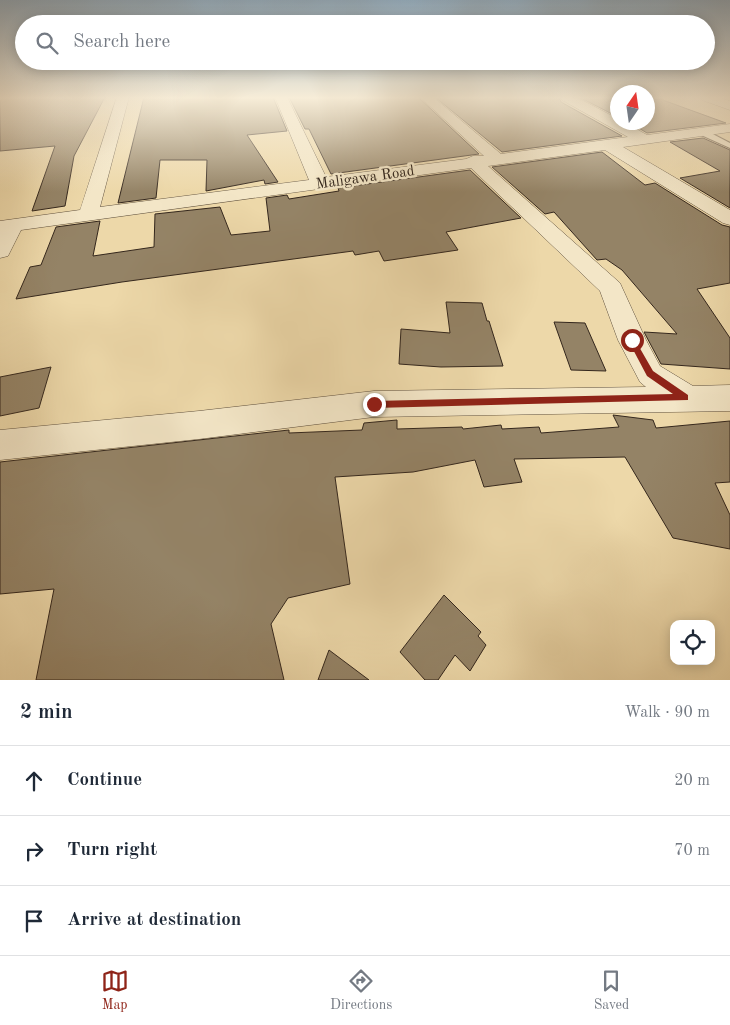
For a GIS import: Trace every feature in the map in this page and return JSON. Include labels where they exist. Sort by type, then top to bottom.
[{"type":"street","points":[[88,215],[113,129]]},
{"type":"street","points":[[296,129],[320,184]]},
{"type":"street","points":[[463,129],[496,158]]},
{"type":"street","points":[[625,129],[643,139]]},
{"type":"street","name":"Maligawa Road","points":[[7,226],[320,184],[473,161],[725,129]]},
{"type":"street","points":[[607,144],[730,219]]},
{"type":"street","points":[[473,161],[611,288],[632,340],[650,374],[685,397]]},
{"type":"street","points":[[0,252],[7,226]]},
{"type":"street","points":[[0,444],[199,425],[374,404],[685,397],[730,398]]},
{"type":"lane","points":[[702,132],[730,146]]},
{"type":"building","points":[[0,129],[88,129],[74,156],[65,206],[32,211],[55,146],[0,151]]},
{"type":"building","points":[[136,129],[286,129],[287,131],[247,135],[278,182],[265,184],[264,180],[206,191],[207,160],[160,160],[156,198],[118,203]]},
{"type":"building","points":[[305,129],[452,129],[479,154],[331,174],[309,129]]},
{"type":"building","points":[[474,129],[609,129],[622,136],[502,152]]},
{"type":"building","points":[[655,129],[681,129],[647,133],[642,130]]},
{"type":"building","points":[[703,138],[730,150],[730,208],[680,178],[720,171],[670,142]]},
{"type":"building","points":[[602,152],[645,185],[655,183],[722,225],[730,227],[730,283],[697,289],[730,338],[730,369],[661,364],[644,332],[677,334],[622,270],[606,259],[597,260],[554,212],[545,214],[492,167]]},
{"type":"building","points":[[470,170],[521,218],[446,232],[458,250],[384,261],[379,251],[355,255],[353,251],[122,282],[16,299],[30,267],[41,265],[56,227],[100,221],[93,256],[154,247],[155,214],[220,207],[231,235],[270,231],[266,198],[287,195],[289,199],[339,191],[338,188]]},
{"type":"building","points":[[446,302],[482,303],[503,366],[441,367],[399,364],[401,329],[450,333]]},
{"type":"building","points":[[554,322],[585,323],[606,371],[571,370]]},
{"type":"building","points":[[51,367],[39,408],[0,416],[0,377]]},
{"type":"building","points":[[613,415],[653,420],[656,428],[730,421],[730,482],[715,483],[730,515],[730,549],[673,538],[625,457],[514,459],[522,482],[484,487],[475,460],[413,472],[335,477],[350,584],[288,598],[271,624],[284,680],[36,680],[54,589],[0,594],[0,462],[289,430],[289,433],[362,430],[364,423],[397,420],[397,429],[462,427],[463,429],[501,425],[502,429],[539,427],[541,433],[619,427]]},
{"type":"building","points":[[444,595],[481,632],[478,636],[486,645],[470,671],[455,655],[438,680],[425,680],[400,652]]},
{"type":"building","points":[[329,650],[369,680],[318,680]]},
{"type":"route","points":[[374,404],[685,397],[650,374],[632,340]]}]
